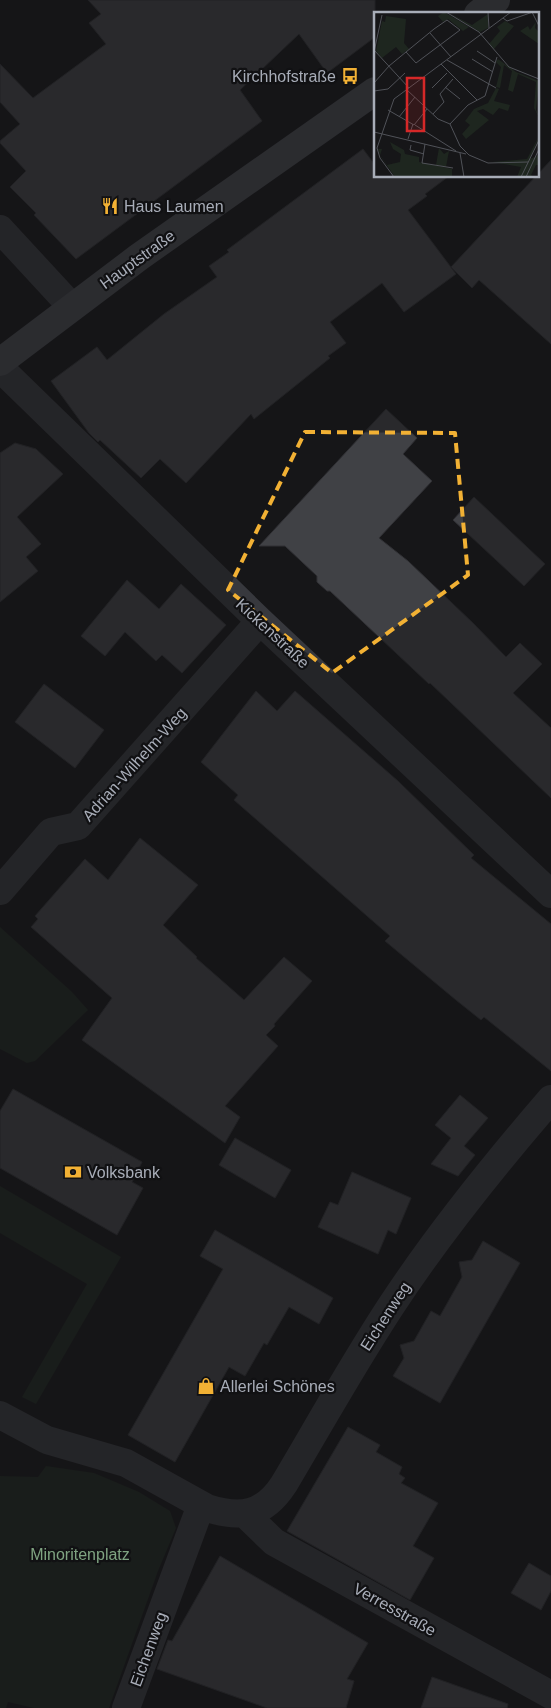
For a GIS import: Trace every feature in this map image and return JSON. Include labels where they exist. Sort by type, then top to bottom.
[{"type":"street","points":[[481,12],[496,0]]},
{"type":"street","name":"Hauptstraße","points":[[0,362],[140,257],[374,92]]},
{"type":"street","points":[[0,229],[72,307]]},
{"type":"street","name":"Kickenstraße","points":[[0,368],[260,621],[551,894]]},
{"type":"street","name":"Adrian-Wilhelm-Weg","points":[[0,891],[51,832],[78,826],[260,621]]},
{"type":"street","name":"Eichenweg","points":[[245,1514],[263,1507],[278,1493],[368,1341],[414,1272],[509,1148],[551,1099]]},
{"type":"street","points":[[0,1415],[47,1440],[126,1463],[210,1508],[245,1514]]},
{"type":"street","name":"Eichenweg","points":[[126,1708],[210,1508]]},
{"type":"street","name":"Verresstraße","points":[[245,1514],[274,1542],[551,1695]]},
{"type":"highlighted area","points":[[305,432],[455,433],[468,575],[332,673],[228,590]]},
{"type":"green space","points":[[0,927],[72,992],[88,1010],[35,1061],[27,1063],[0,1049]]},
{"type":"green space","points":[[0,1186],[121,1257],[36,1404],[22,1397],[87,1284],[0,1233]]},
{"type":"green space","name":"Minoritenplatz","points":[[46,1466],[94,1473],[139,1492],[170,1511],[176,1528],[158,1571],[109,1708],[34,1708],[8,1702],[6,1708],[0,1708],[0,1476],[38,1477]]},
{"type":"building","points":[[88,0],[375,0],[374,38],[327,73],[299,34],[240,90],[262,121],[76,259],[34,215],[36,213],[10,187],[26,171],[0,143],[20,124],[0,102],[0,64],[33,98],[106,44],[89,23],[101,14]]},
{"type":"building","points":[[363,149],[374,164],[374,178],[446,178],[408,210],[456,274],[404,312],[382,283],[330,322],[346,343],[254,419],[251,414],[186,483],[160,459],[141,478],[100,440],[98,442],[89,433],[51,381],[97,347],[107,360],[164,314],[217,277],[209,266],[229,252],[227,250]]},
{"type":"building","points":[[551,160],[551,344],[479,280],[472,288],[451,267],[534,178],[538,178],[538,174]]},
{"type":"building","points":[[386,409],[417,438],[403,454],[432,481],[379,538],[408,561],[506,657],[520,643],[542,664],[513,693],[551,728],[551,798],[430,683],[330,591],[327,591],[317,582],[317,576],[285,546],[259,546]]},
{"type":"building","points":[[15,443],[36,449],[63,474],[17,517],[41,544],[26,557],[38,571],[0,602],[0,453]]},
{"type":"building","points":[[474,497],[545,564],[524,586],[453,520]]},
{"type":"building","points":[[127,580],[159,609],[181,584],[226,625],[182,673],[162,655],[156,661],[125,632],[105,656],[81,636]]},
{"type":"building","points":[[44,684],[104,730],[75,768],[15,722]]},
{"type":"building","points":[[256,691],[277,711],[295,691],[398,781],[474,855],[471,858],[551,924],[551,1071],[484,1017],[481,1020],[385,941],[390,936],[234,800],[238,795],[201,762]]},
{"type":"building","points":[[140,838],[198,885],[163,925],[196,958],[244,1000],[284,957],[312,981],[266,1035],[278,1046],[225,1106],[240,1117],[225,1143],[82,1040],[112,998],[31,927],[38,919],[35,916],[85,859],[108,880]]},
{"type":"building","points":[[13,1089],[142,1162],[132,1182],[143,1188],[117,1235],[0,1168],[0,1111]]},
{"type":"building","points":[[460,1095],[488,1118],[464,1146],[475,1155],[458,1176],[431,1164],[451,1138],[435,1125]]},
{"type":"building","points":[[235,1138],[291,1170],[275,1198],[219,1165]]},
{"type":"building","points":[[352,1172],[411,1198],[396,1234],[388,1230],[378,1254],[318,1227],[330,1202],[338,1205]]},
{"type":"building","points":[[215,1230],[333,1298],[319,1324],[289,1307],[267,1345],[264,1343],[245,1376],[229,1367],[175,1462],[128,1435],[223,1269],[200,1256]]},
{"type":"building","points":[[483,1241],[520,1263],[440,1403],[393,1376],[404,1358],[400,1345],[414,1341],[431,1311],[440,1316],[462,1277],[459,1262],[472,1260]]},
{"type":"building","points":[[348,1427],[380,1445],[376,1452],[402,1467],[399,1474],[405,1478],[401,1483],[438,1503],[413,1546],[434,1558],[410,1600],[287,1531]]},
{"type":"building","points":[[220,1556],[368,1643],[347,1679],[354,1681],[346,1708],[267,1708],[157,1669],[168,1640],[172,1641]]},
{"type":"building","points":[[529,1563],[551,1576],[551,1591],[541,1610],[511,1593]]},
{"type":"building","points":[[432,1677],[508,1704],[507,1708],[421,1708]]},
{"type":"place","name":"Kirchhofstraße","points":[[350,76]]},
{"type":"place","name":"Haus Laumen","points":[[110,206]]},
{"type":"place","name":"Volksbank","points":[[73,1172]]},
{"type":"place","name":"Allerlei Schönes","points":[[206,1386]]}]
